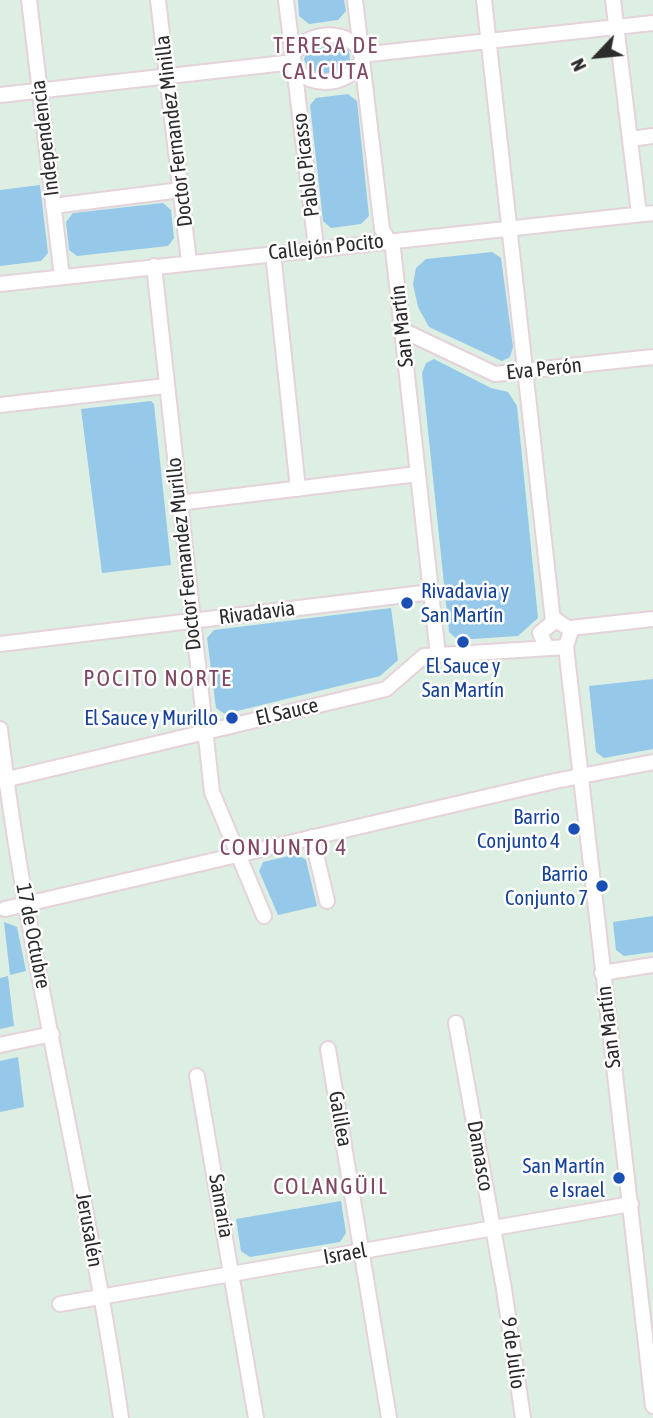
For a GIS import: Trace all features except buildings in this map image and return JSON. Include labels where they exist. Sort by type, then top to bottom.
[{"type":"street","name":"Independencia","points":[[29,0],[62,277]]},
{"type":"street","name":"Doctor Fernandez Minilla","points":[[158,0],[189,262]]},
{"type":"street","name":"Pablo Picasso","points":[[286,0],[316,247]]},
{"type":"street","name":"San Martín","points":[[355,0],[382,229],[393,249],[438,655]]},
{"type":"street","points":[[484,0],[553,621]]},
{"type":"street","points":[[613,0],[630,139],[646,213]]},
{"type":"street","points":[[362,55],[653,23]]},
{"type":"street","points":[[294,62],[308,40],[324,35],[349,39],[362,55]]},
{"type":"street","points":[[294,62],[310,80],[334,82],[348,76],[362,55]]},
{"type":"street","points":[[0,95],[294,62]]},
{"type":"street","points":[[630,139],[653,136]]},
{"type":"street","points":[[53,206],[181,190]]},
{"type":"street","name":"Callejón Pocito","points":[[0,284],[316,247],[646,213]]},
{"type":"street","points":[[273,253],[298,489]]},
{"type":"street","name":"Doctor Fernandez Murillo","points":[[154,266],[191,621],[212,792],[264,916]]},
{"type":"street","name":"Eva Perón","points":[[402,330],[495,374],[653,356]]},
{"type":"street","points":[[0,405],[166,386]]},
{"type":"street","points":[[178,503],[418,474]]},
{"type":"street","name":"Rivadavia","points":[[0,644],[431,592]]},
{"type":"street","points":[[570,628],[653,619]]},
{"type":"street","points":[[547,648],[540,633],[553,621],[559,620],[570,628],[572,635],[566,647]]},
{"type":"street","name":"San Martín","points":[[566,647],[602,973],[650,1337],[653,1406]]},
{"type":"street","name":"El Sauce","points":[[3,780],[386,689],[424,656],[566,647]]},
{"type":"street","name":"17 de Octubre","points":[[0,729],[3,780],[13,839],[66,1101]]},
{"type":"street","points":[[5,909],[580,776],[653,762]]},
{"type":"street","points":[[312,837],[327,901]]},
{"type":"street","points":[[602,973],[653,965]]},
{"type":"street","name":"Damasco","points":[[456,1023],[504,1289]]},
{"type":"street","points":[[0,1045],[52,1034]]},
{"type":"street","name":"Galilea","points":[[328,1049],[374,1314],[389,1418]]},
{"type":"street","name":"Samaria","points":[[197,1076],[244,1336],[256,1418]]},
{"type":"street","name":"Jerusalén","points":[[66,1101],[121,1418]]},
{"type":"street","name":"Israel","points":[[60,1304],[631,1204]]},
{"type":"street","name":"9 de Julio","points":[[504,1289],[523,1418]]},
{"type":"shaded area","points":[[298,0],[344,0],[346,11],[338,20],[309,24],[299,16]]},
{"type":"shaded area","points":[[325,43],[342,45],[349,50],[350,62],[346,67],[335,73],[324,74],[307,67],[304,59],[307,52]]},
{"type":"shaded area","points":[[348,94],[357,101],[369,216],[361,224],[331,228],[323,221],[310,105],[316,98]]},
{"type":"shaded area","points":[[40,185],[48,253],[41,261],[0,266],[0,190]]},
{"type":"shaded area","points":[[163,203],[171,210],[174,238],[168,246],[77,256],[69,250],[66,222],[73,213]]},
{"type":"shaded area","points":[[492,252],[501,258],[513,347],[510,357],[502,361],[429,327],[418,307],[413,284],[416,268],[426,259]]},
{"type":"shaded area","points":[[434,359],[491,388],[508,392],[517,406],[538,618],[518,636],[458,640],[449,632],[422,373],[426,363]]},
{"type":"shaded area","points":[[151,401],[154,404],[171,565],[102,573],[81,409]]},
{"type":"shaded area","points":[[391,608],[398,660],[380,676],[225,714],[216,708],[207,638],[214,630]]},
{"type":"shaded area","points":[[653,679],[653,749],[604,758],[596,752],[589,686]]},
{"type":"shaded area","points":[[297,854],[306,860],[317,906],[278,915],[259,871],[263,862]]},
{"type":"shaded area","points":[[653,916],[653,952],[624,956],[616,950],[613,922]]},
{"type":"shaded area","points":[[4,922],[17,927],[26,971],[10,975]]},
{"type":"shaded area","points":[[8,976],[14,1026],[0,1029],[0,978]]},
{"type":"shaded area","points":[[18,1057],[24,1107],[0,1112],[0,1061]]},
{"type":"shaded area","points":[[341,1201],[346,1233],[340,1242],[250,1257],[241,1251],[236,1219]]},
{"type":"place","name":"Rivadavia y San Martín","points":[[407,603]]},
{"type":"place","name":"El Sauce y San Martín","points":[[463,642]]},
{"type":"place","name":"El Sauce y Murillo","points":[[232,718]]},
{"type":"place","name":"Barrio Conjunto 4","points":[[574,829]]},
{"type":"place","name":"Barrio Conjunto 7","points":[[602,886]]},
{"type":"place","name":"San Martín e Israel","points":[[619,1178]]},
{"type":"district","name":"TERESA DE CALCUTA","points":[[326,59]]},
{"type":"district","name":"POCITO NORTE","points":[[158,679]]},
{"type":"district","name":"CONJUNTO 4","points":[[284,848]]},
{"type":"district","name":"COLANGÜIL","points":[[331,1187]]}]
